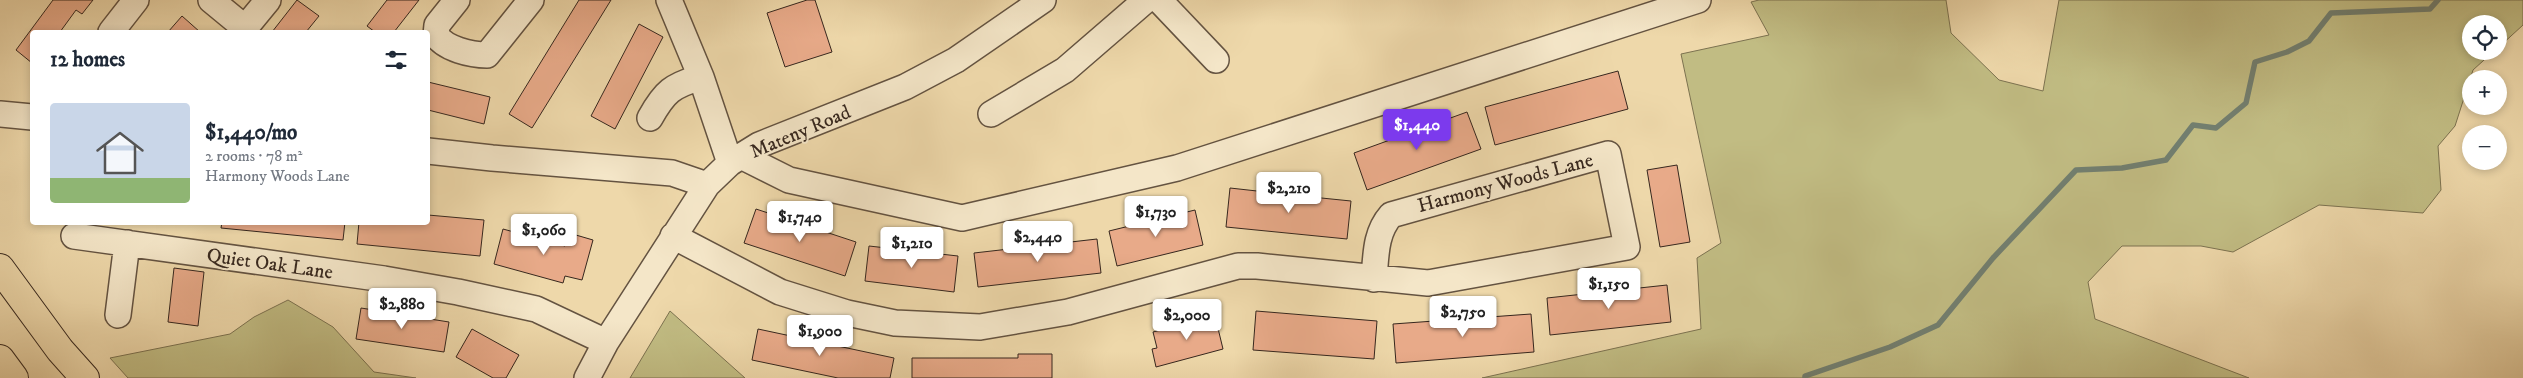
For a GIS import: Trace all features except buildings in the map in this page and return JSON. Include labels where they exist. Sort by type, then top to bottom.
[{"type":"main road","points":[[0,268],[60,350],[85,378]]},
{"type":"main road","points":[[0,359],[14,378]]},
{"type":"street","points":[[113,30],[136,0]]},
{"type":"street","points":[[211,0],[245,28],[268,0]]},
{"type":"street","points":[[457,0],[437,25],[436,35],[441,42],[475,55],[487,55],[531,0]]},
{"type":"street","points":[[669,0],[736,160],[789,180],[962,218],[1177,168],[1698,0]]},
{"type":"street","name":"Mateny Road","points":[[587,378],[606,342],[707,185],[736,160],[759,145],[905,87],[956,60],[1043,0]]},
{"type":"street","points":[[991,114],[1065,70],[1146,0]]},
{"type":"street","points":[[1159,0],[1216,60]]},
{"type":"street","points":[[650,118],[668,91],[678,84],[701,77]]},
{"type":"street","points":[[0,114],[30,117]]},
{"type":"street","points":[[430,150],[492,158],[672,173],[707,185]]},
{"type":"street","name":"Harmony Woods Lane","points":[[673,236],[780,292],[847,313],[895,323],[980,327],[1068,312],[1238,266],[1257,266],[1374,279],[1428,283],[1627,247],[1608,154],[1391,215],[1382,226],[1380,233],[1374,279]]},
{"type":"street","name":"Quiet Oak Lane","points":[[74,236],[384,279],[458,292],[536,309],[606,342]]},
{"type":"street","points":[[118,315],[127,243]]},
{"type":"shaded area","points":[[1759,0],[1946,0],[1951,33],[1999,80],[2043,91],[2059,0],[2523,0],[2523,25],[2507,40],[2507,15],[2462,15],[2462,60],[2484,60],[2473,70],[2462,70],[2462,104],[2455,126],[2438,146],[2441,190],[2423,213],[2319,205],[2233,252],[2201,246],[2122,246],[2088,282],[2095,319],[2249,378],[1482,378],[1701,329],[1697,258],[1721,243],[1681,54],[1769,35],[1751,2]]},
{"type":"shaded area","points":[[288,300],[333,327],[374,372],[416,378],[128,378],[110,358],[230,334],[254,317]]},
{"type":"shaded area","points":[[670,311],[745,378],[630,378]]},
{"type":"waterway","points":[[1805,378],[1805,376],[1890,347],[1938,325],[1993,258],[2076,170],[2122,168],[2166,160],[2193,125],[2216,128],[2246,103],[2255,62],[2287,52],[2309,41],[2331,13],[2430,9],[2438,0]]}]
